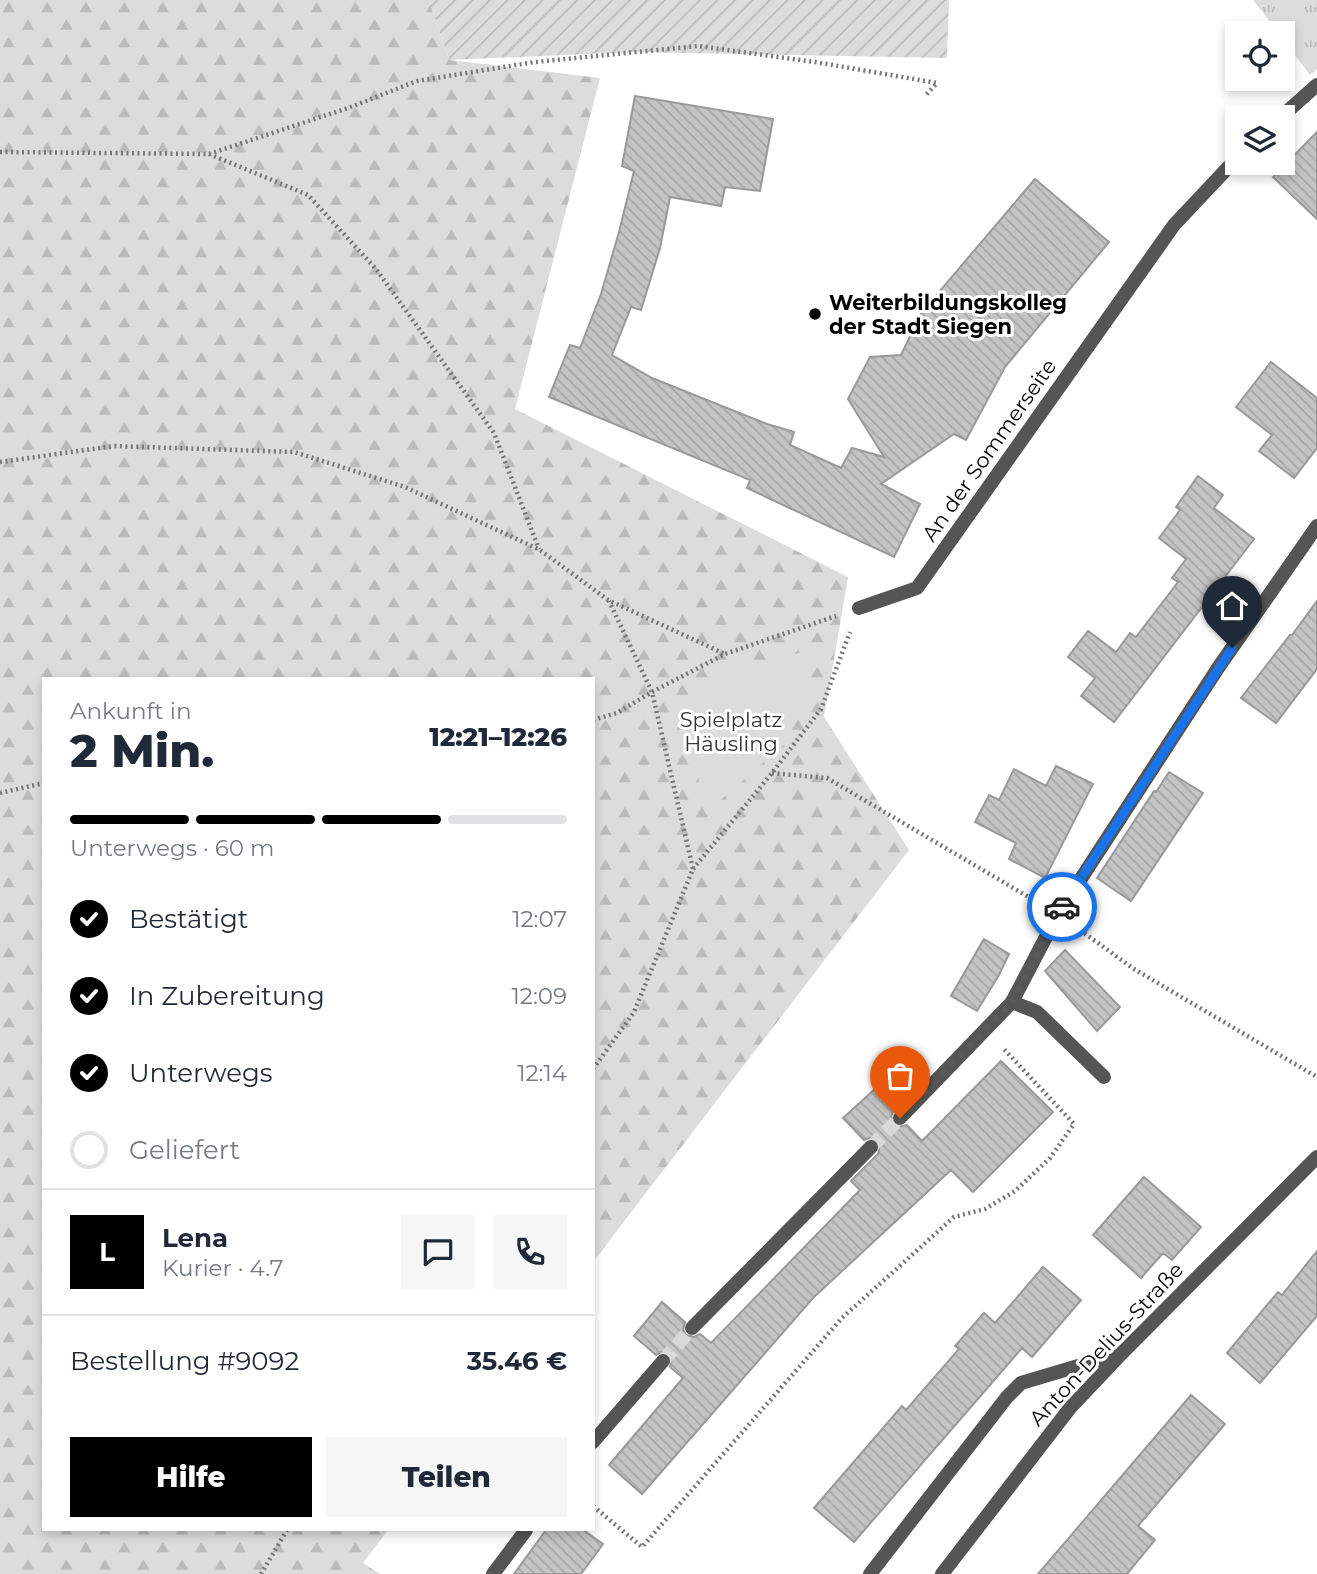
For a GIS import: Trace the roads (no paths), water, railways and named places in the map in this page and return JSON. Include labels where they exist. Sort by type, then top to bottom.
[{"type":"street","points":[[1294,105],[1317,85]]},
{"type":"street","name":"An der Sommerseite","points":[[859,608],[917,588],[1174,225],[1225,171]]},
{"type":"street","points":[[900,1118],[1012,1002],[1058,915],[1218,668],[1317,526]]},
{"type":"street","points":[[1012,1002],[1037,1012],[1104,1077]]},
{"type":"street","points":[[692,1328],[871,1147]]},
{"type":"street","name":"Anton-Delius-Straße","points":[[942,1574],[1070,1408],[1317,1157]]},
{"type":"street","points":[[870,1574],[1007,1397],[1021,1383],[1122,1353]]},
{"type":"street","points":[[595,1440],[663,1362]]},
{"type":"street","points":[[493,1574],[525,1531]]},
{"type":"tunnel","points":[[871,1147],[900,1118]]},
{"type":"tunnel","points":[[663,1361],[692,1328]]},
{"type":"place","name":"Weiterbildungskolleg der Stadt Siegen","points":[[815,314]]},
{"type":"park label","name":"Spielplatz Häusling","points":[[731,731]]}]
